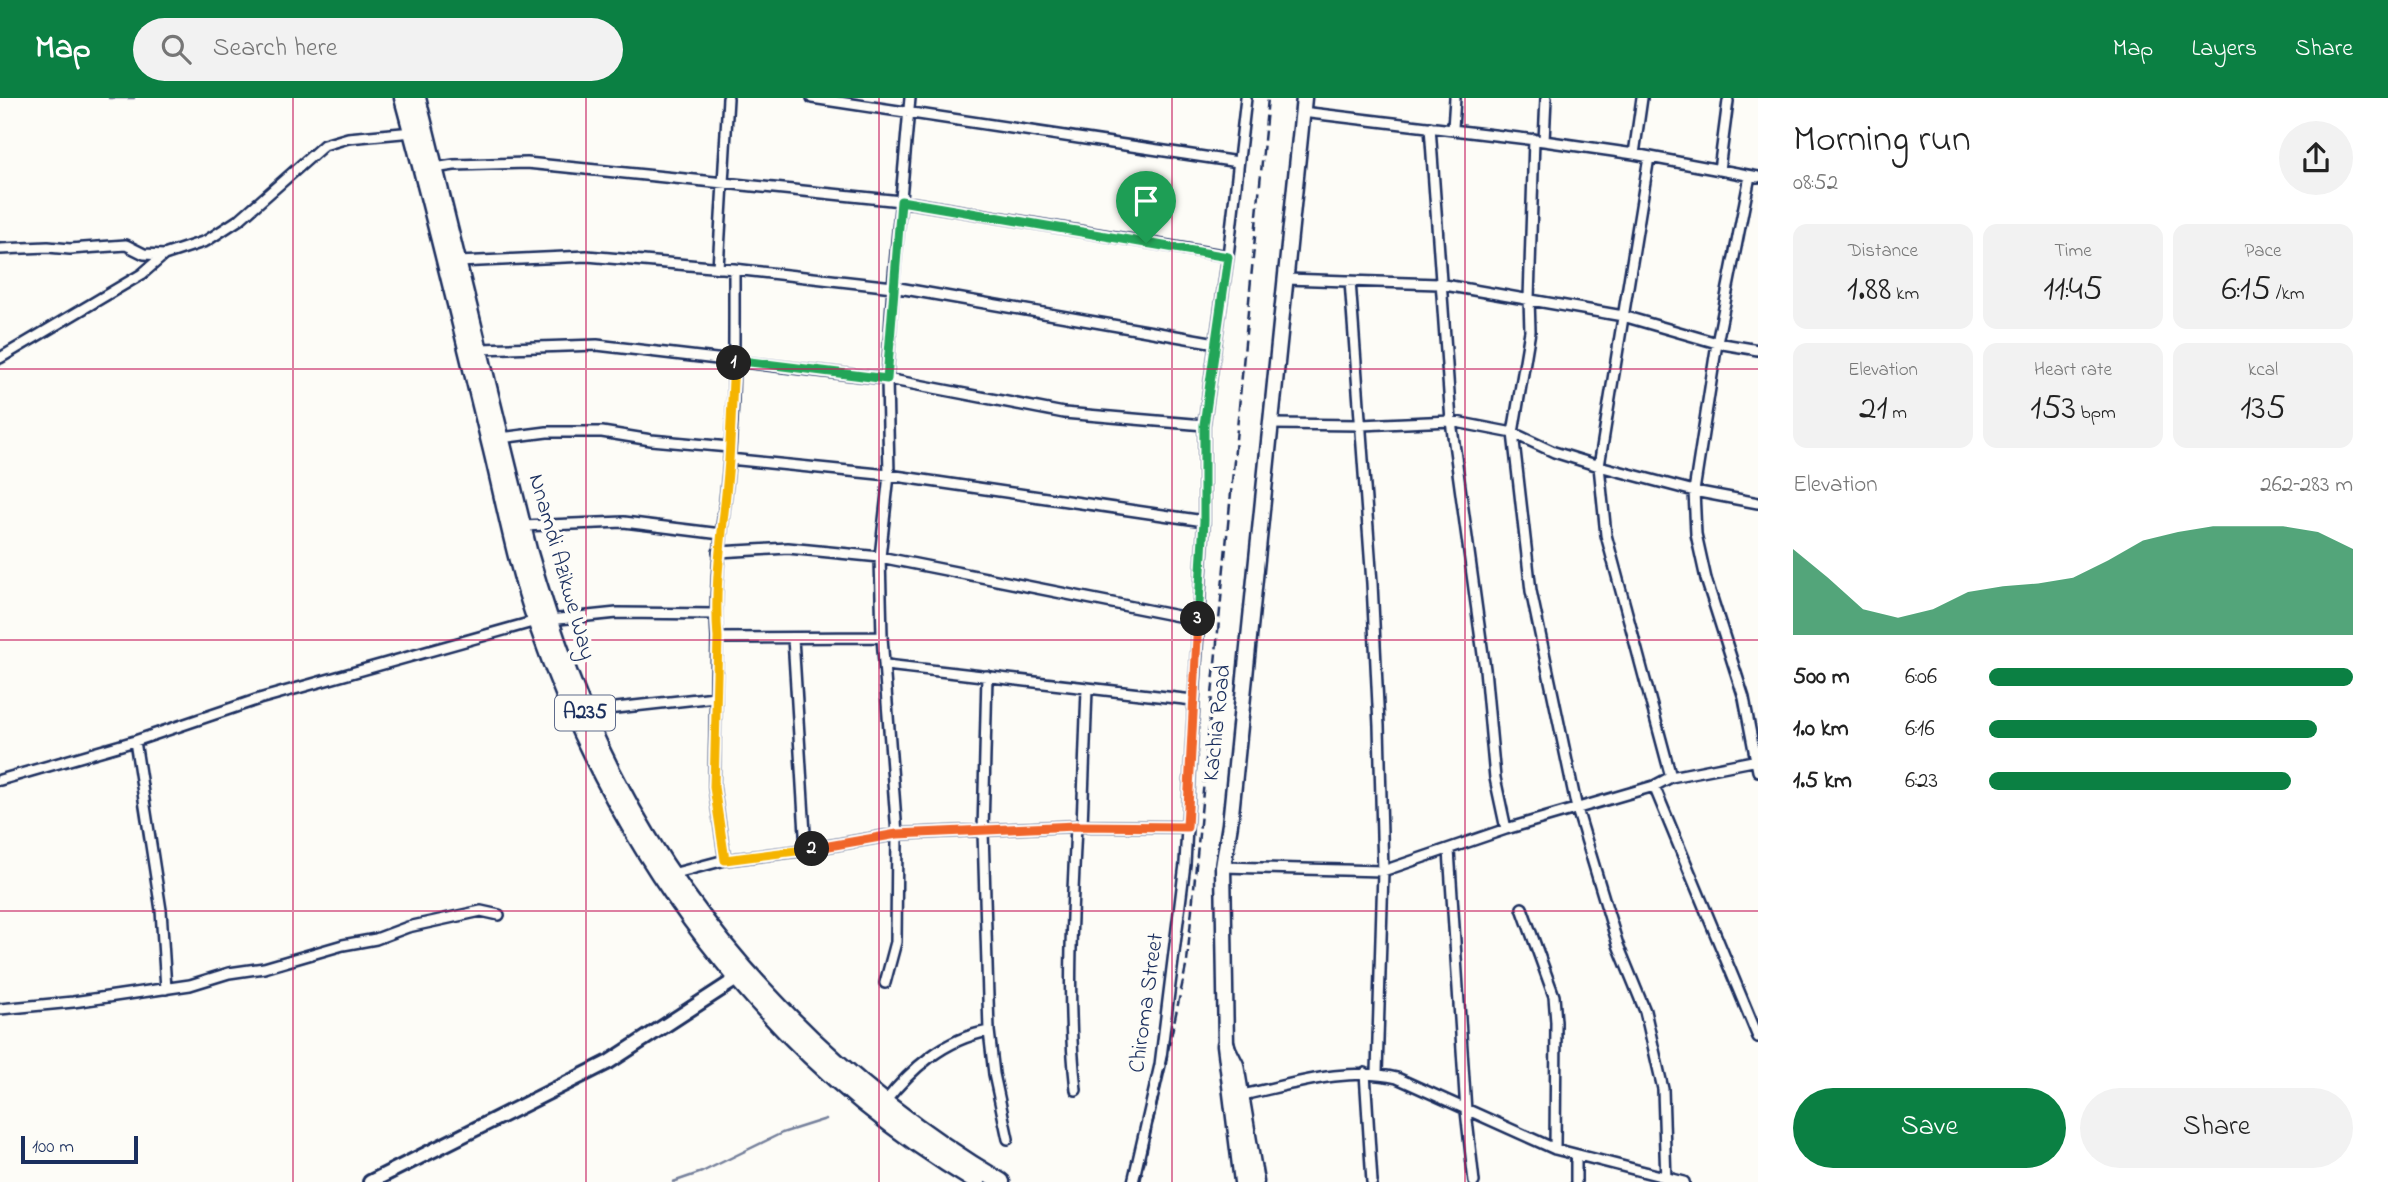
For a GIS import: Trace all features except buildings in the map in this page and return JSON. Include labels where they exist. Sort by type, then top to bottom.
[{"type":"highway","name":"Nnamdi Azikwe Way","points":[[404,98],[542,620],[572,716],[623,817],[680,905],[738,978],[796,1041],[870,1107],[917,1143],[978,1182]]},
{"type":"highway","name":"Nnamdi Azikwe Way","points":[[417,98],[480,349],[542,620],[617,782],[673,874],[733,956],[782,1009],[838,1065],[884,1103],[972,1165],[1001,1182]]},
{"type":"highway","points":[[1226,1045],[1243,1182]]},
{"type":"main road","name":"Kachia Road","points":[[1255,1182],[1236,1065],[1226,1045],[1223,867],[1230,824],[1272,424],[1303,105]]},
{"type":"street","points":[[718,268],[721,181],[728,98]]},
{"type":"street","points":[[812,98],[1238,162]]},
{"type":"street","points":[[885,983],[895,942],[897,834],[882,637],[880,557],[889,475],[887,379],[893,287],[910,98]]},
{"type":"street","name":"Chiroma Street","points":[[1133,1182],[1160,1065],[1180,907],[1204,521],[1204,425],[1228,257],[1246,98]]},
{"type":"street","points":[[1452,128],[1455,98]]},
{"type":"street","points":[[1546,98],[1539,140],[1529,299],[1530,331],[1513,433],[1531,591],[1577,808],[1618,945],[1645,1011],[1663,1089],[1666,1180]]},
{"type":"street","points":[[1634,154],[1642,98]]},
{"type":"street","points":[[1719,170],[1728,100]]},
{"type":"street","points":[[1303,105],[1430,127],[1634,154],[1754,177],[1717,343],[1694,491],[1696,534],[1706,579],[1744,698],[1758,771]]},
{"type":"street","points":[[1430,127],[1439,284],[1451,421],[1485,669],[1495,778],[1506,830]]},
{"type":"street","points":[[0,249],[48,247],[70,250],[127,245],[144,254],[164,255],[206,241],[240,219],[324,145],[348,138],[413,132]]},
{"type":"street","points":[[1649,157],[1599,466],[1606,535],[1671,777]]},
{"type":"street","points":[[434,169],[454,164],[527,163],[721,181],[901,201],[1228,257]]},
{"type":"street","points":[[0,358],[142,274],[164,255]]},
{"type":"street","points":[[458,262],[587,256],[734,268],[893,287],[1216,343]]},
{"type":"street","points":[[725,860],[714,787],[718,638],[716,614],[718,552],[729,459],[734,360],[734,268]]},
{"type":"street","points":[[1286,279],[1439,284],[1623,316],[1717,343],[1758,350]]},
{"type":"street","points":[[1350,281],[1372,583],[1383,871],[1377,1073]]},
{"type":"street","points":[[480,349],[597,345],[887,379],[1064,413],[1204,425]]},
{"type":"street","points":[[1272,424],[1361,425],[1451,421],[1513,433],[1554,452],[1599,466],[1694,491],[1758,503]]},
{"type":"street","points":[[500,438],[547,432],[602,432],[729,447]]},
{"type":"street","points":[[729,459],[889,475],[1204,521]]},
{"type":"street","points":[[522,526],[624,522],[721,534]]},
{"type":"street","points":[[718,552],[788,548],[880,557],[1198,620]]},
{"type":"street","points":[[0,780],[135,741],[259,699],[542,620],[617,612],[716,614]]},
{"type":"street","points":[[718,638],[882,637]]},
{"type":"street","points":[[793,638],[806,850]]},
{"type":"street","points":[[886,665],[1193,700]]},
{"type":"street","points":[[987,676],[983,831],[989,1031],[994,1074],[1008,1139]]},
{"type":"street","points":[[1076,1090],[1072,1049],[1070,938],[1087,689]]},
{"type":"street","points":[[585,714],[607,709],[715,697]]},
{"type":"street","points":[[135,741],[161,910],[166,989]]},
{"type":"street","points":[[1223,867],[1383,871],[1506,830],[1654,786],[1671,777],[1757,760]]},
{"type":"street","points":[[1654,786],[1754,1016],[1758,1037]]},
{"type":"street","points":[[673,874],[725,860],[806,850],[897,834],[1079,826],[1187,827]]},
{"type":"street","points":[[1449,850],[1466,1111],[1474,1182]]},
{"type":"street","points":[[1522,908],[1554,996],[1555,1149]]},
{"type":"street","points":[[0,1009],[35,1007],[190,985],[229,973],[264,968],[342,945],[376,939],[408,926],[481,911],[499,915]]},
{"type":"street","points":[[370,1182],[609,1062],[738,978]]},
{"type":"street","points":[[884,1103],[927,1058],[961,1039],[989,1031]]},
{"type":"street","points":[[1365,1073],[1372,1182]]},
{"type":"street","points":[[1241,1095],[1303,1082],[1377,1073],[1397,1078],[1555,1149],[1666,1180],[1684,1182]]},
{"type":"street","points":[[1576,1156],[1576,1182]]},
{"type":"waterway","points":[[109,98],[134,98]]},
{"type":"waterway","points":[[673,1182],[702,1172],[782,1133],[826,1119]]},
{"type":"railway","points":[[1140,1182],[1187,962],[1268,98]]},
{"type":"route","points":[[901,201],[1146,243],[1228,257],[1204,425],[1204,521],[1187,827],[1076,826],[897,834],[806,850],[725,860],[714,787],[718,638],[716,614],[718,552],[729,459],[734,360],[887,379],[901,201]]}]
